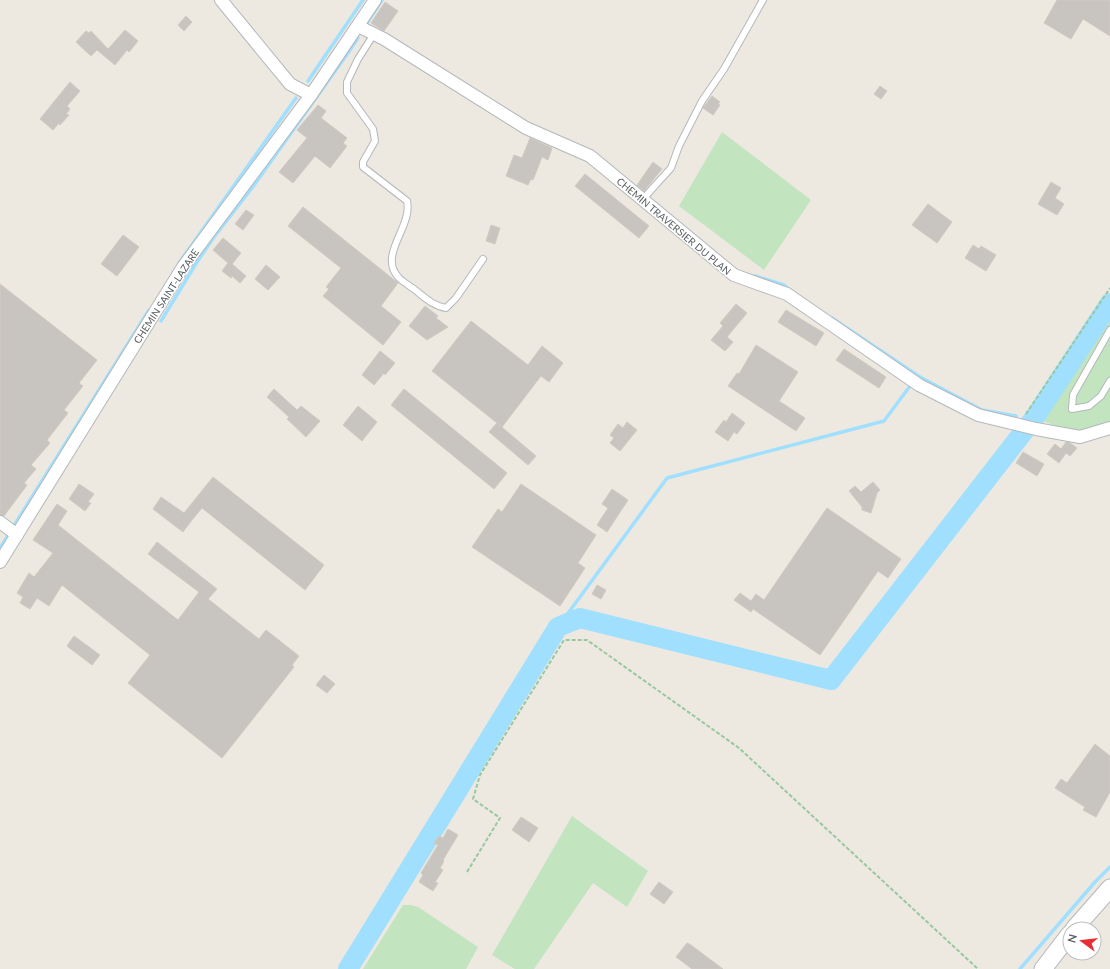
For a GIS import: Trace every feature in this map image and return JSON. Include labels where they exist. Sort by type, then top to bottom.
[{"type":"street","points":[[221,0],[290,84],[311,95]]},
{"type":"street","name":"CHEMIN SAINT-LAZARE","points":[[0,562],[13,532],[183,267],[311,95],[375,0]]},
{"type":"street","name":"CHEMIN TRAVERSIER DU PLAN","points":[[358,26],[384,39],[526,128],[590,156],[734,275],[787,294],[919,385],[978,415],[1036,429],[1080,437],[1110,428]]},
{"type":"street","points":[[0,522],[13,532]]},
{"type":"street","points":[[1081,921],[1110,888]]},
{"type":"street","points":[[1043,969],[1062,944]]},
{"type":"lane","points":[[642,200],[671,168],[679,146],[702,100],[724,69],[763,0]]},
{"type":"lane","points":[[374,34],[358,59],[347,82],[347,93],[373,129],[375,141],[363,162],[364,167],[407,201],[408,206],[406,218],[393,250],[392,258],[394,270],[399,278],[438,307],[446,308],[456,298],[483,259]]},
{"type":"lane","points":[[1110,330],[1074,395],[1072,409],[1089,406],[1101,396],[1110,381]]},
{"type":"path","points":[[1020,424],[1110,288]]},
{"type":"path","points":[[467,872],[500,818],[473,799],[480,775],[564,640],[588,640],[739,748],[978,969]]},
{"type":"green space","points":[[722,132],[811,200],[764,270],[679,206]]},
{"type":"green space","points":[[1110,316],[1110,423],[1082,432],[1065,430],[1041,420]]},
{"type":"green space","points":[[572,816],[648,871],[627,907],[593,883],[534,969],[515,969],[492,955]]},
{"type":"green space","points":[[403,905],[418,907],[478,947],[466,969],[363,969]]},
{"type":"building","points":[[1057,0],[1110,0],[1110,36],[1083,19],[1071,39],[1044,23]]},
{"type":"building","points":[[385,2],[398,11],[384,31],[371,23]]},
{"type":"building","points":[[186,16],[192,22],[184,31],[178,25]]},
{"type":"building","points":[[125,30],[138,41],[129,52],[127,50],[115,65],[97,50],[91,56],[76,42],[86,31],[89,33],[91,31],[108,49]]},
{"type":"building","points":[[70,82],[80,91],[67,106],[70,109],[66,114],[69,115],[53,130],[40,119]]},
{"type":"building","points":[[880,86],[887,91],[881,99],[874,94]]},
{"type":"building","points":[[712,96],[720,102],[718,104],[720,105],[713,115],[703,108]]},
{"type":"building","points":[[318,105],[326,111],[321,118],[347,138],[343,143],[347,146],[330,168],[315,156],[293,183],[279,172],[307,138],[297,130]]},
{"type":"building","points":[[530,138],[552,148],[548,160],[542,157],[533,180],[531,179],[528,185],[506,176],[514,155],[522,158]]},
{"type":"building","points":[[653,162],[662,169],[644,191],[637,185]]},
{"type":"building","points":[[585,174],[649,226],[639,238],[575,186]]},
{"type":"building","points":[[1051,182],[1061,188],[1055,198],[1064,204],[1057,215],[1038,204]]},
{"type":"building","points":[[928,204],[952,222],[937,243],[912,225]]},
{"type":"building","points":[[303,207],[398,283],[381,306],[401,322],[383,345],[323,296],[329,289],[326,287],[341,268],[288,226]]},
{"type":"building","points":[[246,210],[254,215],[243,230],[235,224]]},
{"type":"building","points":[[491,225],[500,228],[495,244],[486,241]]},
{"type":"building","points":[[123,235],[139,247],[117,276],[101,264]]},
{"type":"building","points":[[223,238],[241,253],[232,264],[246,276],[240,283],[232,276],[231,278],[222,271],[228,263],[213,250]]},
{"type":"building","points":[[973,245],[979,249],[981,246],[996,255],[986,271],[965,258]]},
{"type":"building","points":[[266,265],[280,277],[268,290],[255,279]]},
{"type":"building","points":[[0,284],[97,360],[79,383],[83,386],[64,410],[68,413],[47,440],[50,443],[31,465],[36,469],[24,483],[27,485],[4,516],[0,515]]},
{"type":"building","points":[[736,304],[747,313],[727,337],[733,342],[725,351],[711,340],[723,326],[720,323]]},
{"type":"building","points":[[425,306],[438,316],[436,318],[448,327],[427,340],[409,326]]},
{"type":"building","points":[[786,310],[824,333],[816,346],[778,322]]},
{"type":"building","points":[[471,321],[528,365],[542,346],[563,363],[549,382],[541,376],[502,427],[432,371]]},
{"type":"building","points":[[756,345],[798,372],[779,401],[805,418],[796,431],[728,386],[737,373],[739,374]]},
{"type":"building","points":[[844,349],[886,377],[879,388],[836,360]]},
{"type":"building","points":[[380,351],[395,363],[374,385],[362,375]]},
{"type":"building","points":[[274,389],[297,410],[301,406],[320,421],[306,437],[287,419],[289,417],[267,397]]},
{"type":"building","points":[[404,389],[507,473],[494,489],[391,405]]},
{"type":"building","points":[[358,406],[377,422],[362,441],[343,425]]},
{"type":"building","points":[[732,413],[745,423],[737,434],[734,432],[728,441],[715,432],[724,420],[726,422]]},
{"type":"building","points":[[627,422],[637,430],[620,451],[610,443],[614,438],[610,435],[618,424],[623,428]]},
{"type":"building","points":[[497,423],[536,456],[528,465],[489,432]]},
{"type":"building","points":[[1066,442],[1077,448],[1070,456],[1066,453],[1059,463],[1047,454],[1055,444],[1061,449]]},
{"type":"building","points":[[1023,452],[1044,464],[1037,476],[1016,463]]},
{"type":"building","points":[[213,477],[324,565],[305,590],[202,508],[183,532],[153,509],[161,497],[184,513]]},
{"type":"building","points":[[873,482],[880,490],[877,493],[871,513],[862,510],[862,507],[849,491],[855,486],[861,492]]},
{"type":"building","points":[[79,484],[94,494],[88,502],[91,503],[85,511],[69,499]]},
{"type":"building","points":[[521,484],[596,535],[578,563],[585,568],[560,606],[472,547],[498,509],[502,512]]},
{"type":"building","points":[[612,489],[628,500],[607,532],[597,525],[608,508],[602,504]]},
{"type":"building","points":[[57,504],[67,511],[58,525],[178,620],[199,592],[148,554],[157,542],[217,589],[208,599],[259,639],[266,630],[299,656],[292,665],[294,667],[222,758],[128,683],[150,655],[62,585],[49,606],[37,598],[30,609],[20,603],[23,597],[17,593],[29,573],[34,577],[53,553],[33,540]]},
{"type":"building","points":[[827,508],[901,559],[888,578],[878,571],[820,655],[753,609],[751,612],[734,600],[740,593],[751,601],[756,594],[764,600]]},
{"type":"building","points":[[597,585],[606,590],[601,599],[592,594]]},
{"type":"building","points":[[74,636],[100,655],[92,665],[67,646]]},
{"type":"building","points":[[324,675],[335,684],[327,693],[316,685]]},
{"type":"building","points":[[1095,744],[1110,756],[1110,792],[1096,817],[1083,810],[1085,807],[1055,788],[1061,779],[1067,783]]},
{"type":"building","points":[[521,817],[538,828],[529,842],[512,830]]},
{"type":"building","points":[[448,829],[458,835],[443,860],[444,861],[440,868],[443,870],[435,882],[438,883],[433,891],[419,882],[423,875],[421,873],[438,845],[434,843],[439,836],[443,838]]},
{"type":"building","points":[[659,882],[673,892],[664,904],[650,894]]},
{"type":"building","points":[[687,943],[723,969],[692,969],[676,957]]},
{"type":"waterway","points":[[308,81],[363,0]]},
{"type":"waterway","points":[[367,23],[382,0]]},
{"type":"waterway","points":[[161,321],[214,237],[252,188],[358,38]]},
{"type":"waterway","points":[[179,263],[296,98]]},
{"type":"waterway","points":[[755,276],[784,285],[790,290]]},
{"type":"waterway","points":[[348,969],[558,627],[580,618],[831,680],[1035,417],[1110,303]]},
{"type":"waterway","points":[[0,548],[149,310]]},
{"type":"waterway","points":[[832,318],[920,377],[982,410],[1016,416]]},
{"type":"waterway","points":[[558,627],[667,478],[884,421],[910,386]]},
{"type":"waterway","points":[[1020,969],[1095,882],[1110,867]]}]
